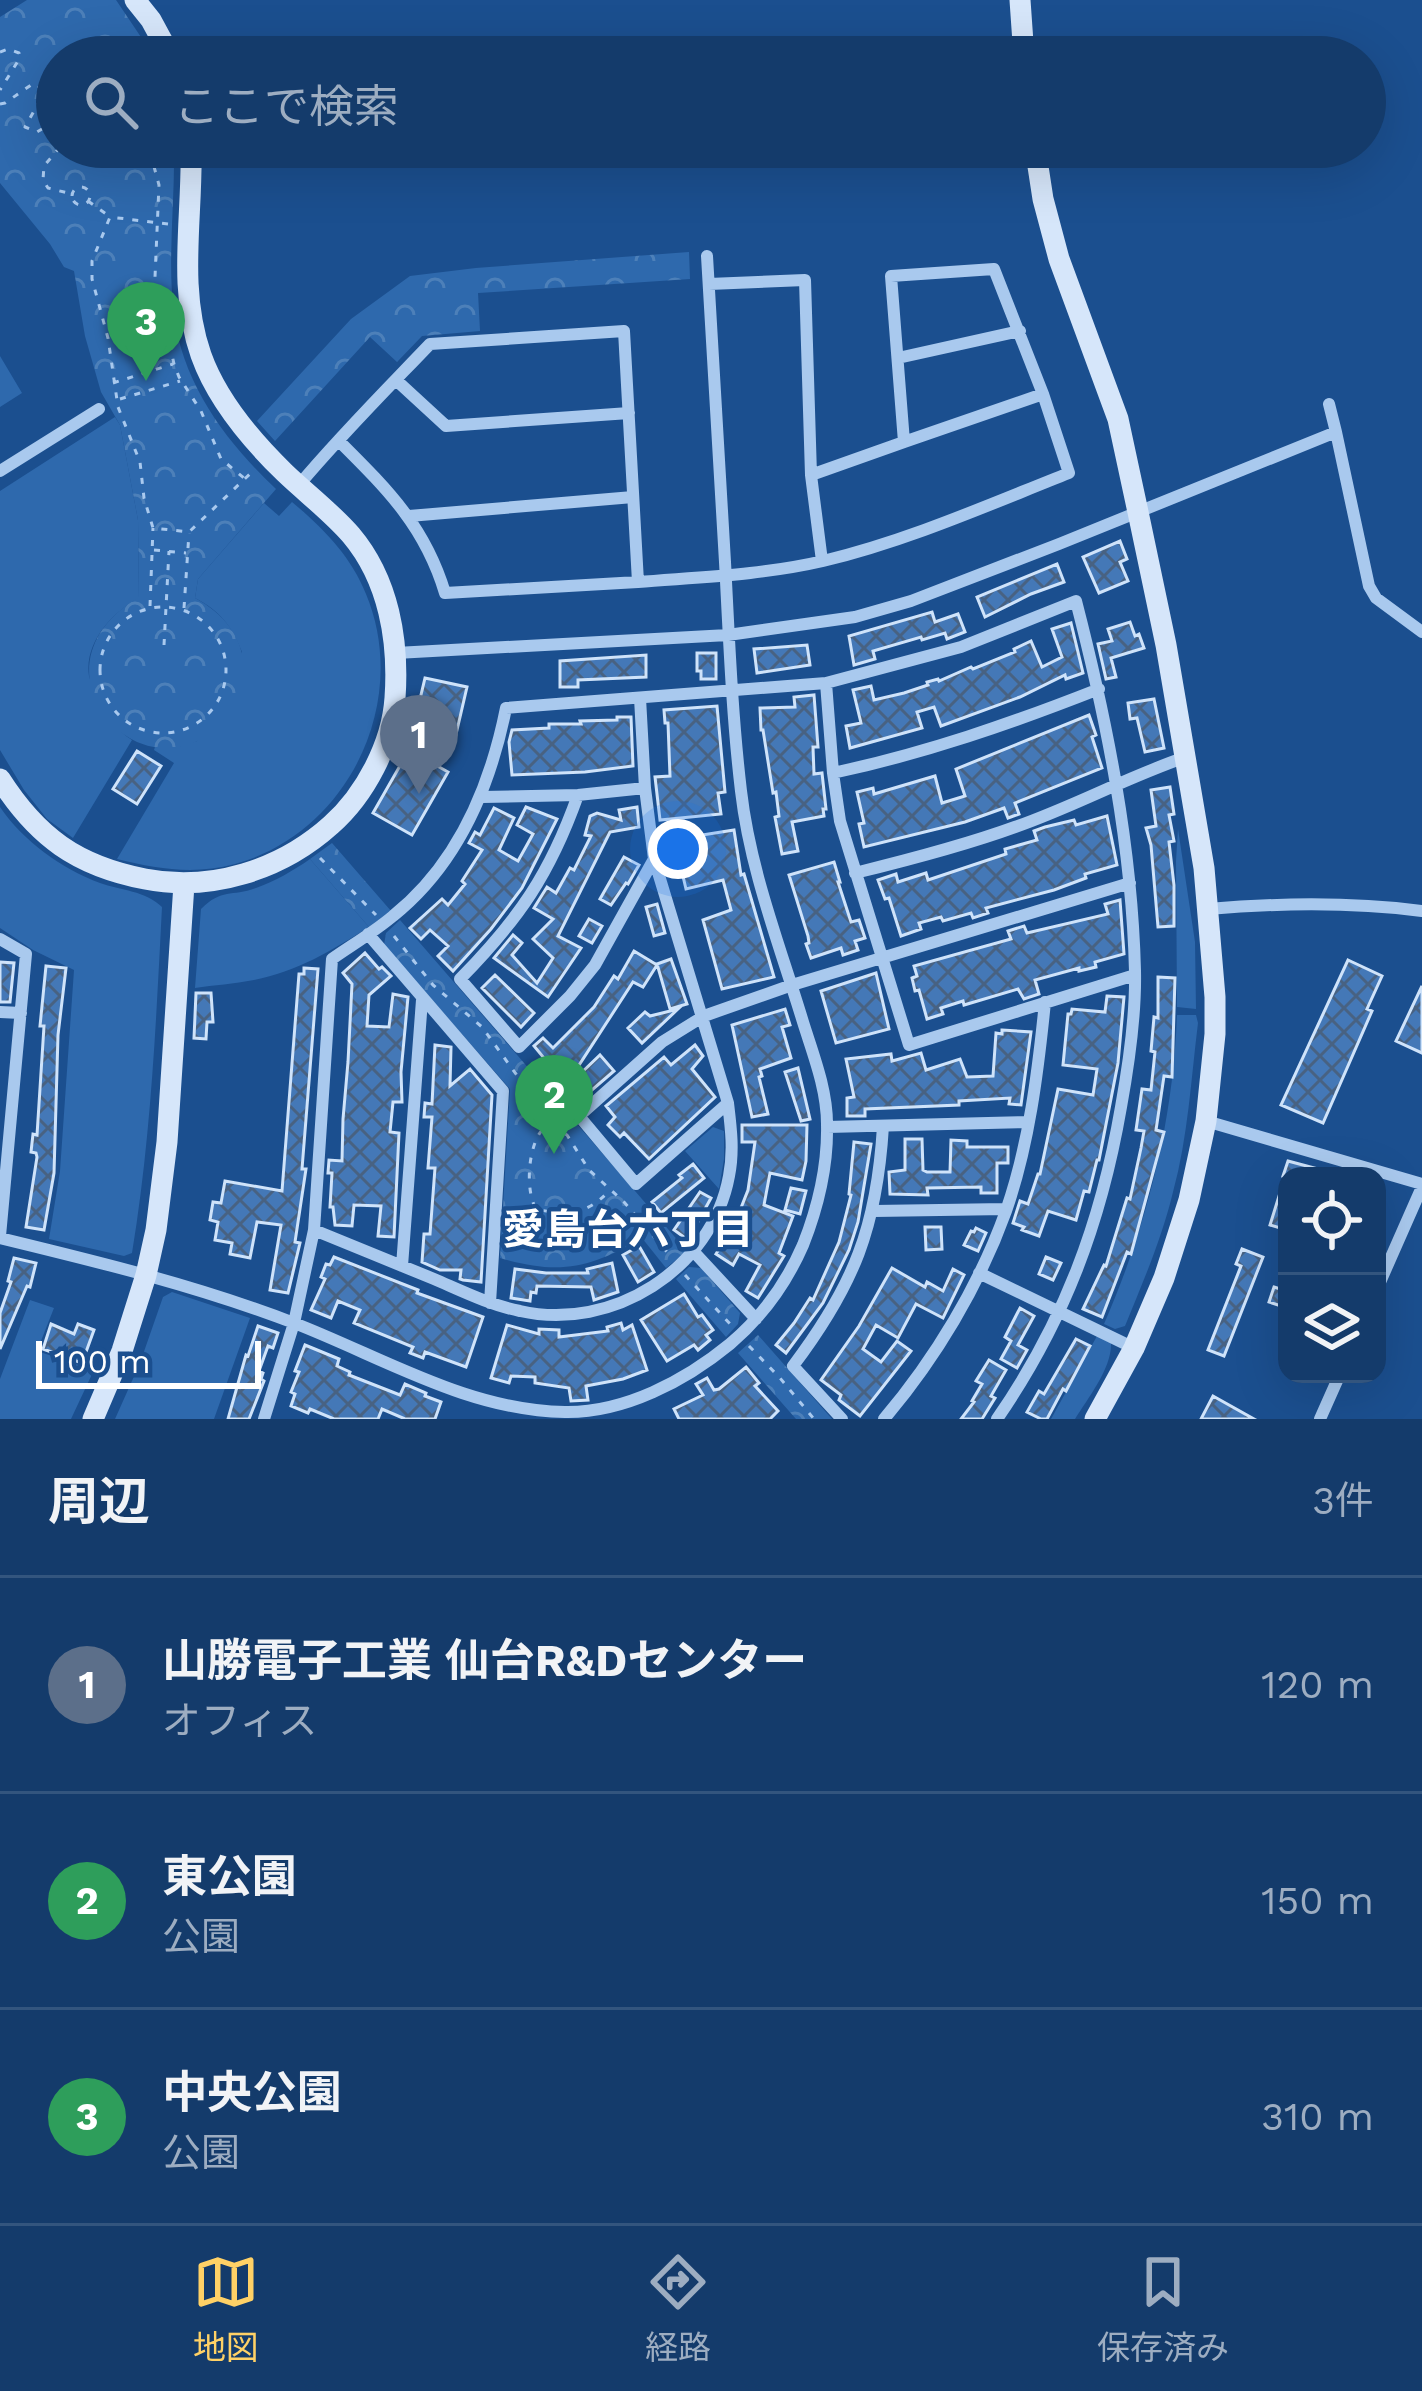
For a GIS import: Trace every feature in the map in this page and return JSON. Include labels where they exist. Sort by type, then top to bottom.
[{"type":"street","points":[[136,0],[160,36]]},
{"type":"street","points":[[1020,0],[1023,36]]},
{"type":"street","points":[[0,779],[42,832],[83,861],[128,876],[184,884],[239,876],[319,836],[348,807],[375,766],[387,735],[395,709],[397,652],[372,565],[342,525],[242,426],[201,356],[190,316],[185,268],[190,168]]},
{"type":"street","points":[[1038,168],[1059,259],[1118,419],[1138,512],[1186,757],[1208,909],[1215,998],[1206,1121],[1189,1200],[1134,1348],[1095,1419]]},
{"type":"street","points":[[0,939],[26,954],[0,1237],[146,1275],[294,1323],[464,1394],[571,1416],[665,1387],[698,1369],[740,1336],[783,1285],[813,1220],[827,1127],[818,1072],[752,854],[742,794],[728,635],[707,256]]},
{"type":"street","points":[[339,441],[409,515],[428,547],[445,593],[725,575],[823,561],[940,524],[1069,473],[994,268],[891,276],[904,442]]},
{"type":"street","points":[[709,284],[805,280],[811,476],[823,561]]},
{"type":"street","points":[[898,358],[1020,331]]},
{"type":"street","points":[[298,485],[430,344],[624,332],[638,582]]},
{"type":"street","points":[[396,380],[446,426],[628,413]]},
{"type":"street","points":[[811,476],[1043,394]]},
{"type":"street","points":[[1329,404],[1370,586],[1376,598],[1422,632]]},
{"type":"street","points":[[0,471],[105,412]]},
{"type":"street","points":[[397,652],[728,635],[855,617],[911,601],[1336,432]]},
{"type":"street","points":[[409,515],[633,496]]},
{"type":"street","points":[[285,1419],[266,1415],[294,1323],[314,1230],[332,959],[383,923],[430,879],[460,839],[482,797],[506,708],[826,683],[961,647],[1076,601],[1099,689],[1130,883],[1135,975],[1128,1068],[1112,1160],[1092,1236],[1059,1311],[997,1419]]},
{"type":"street","points":[[826,683],[840,821],[909,1045],[1135,975]]},
{"type":"street","points":[[833,773],[988,732],[1099,689]]},
{"type":"street","points":[[314,1230],[490,1303],[553,1316],[596,1311],[638,1296],[694,1252],[711,1226],[730,1174],[733,1144],[728,1103],[655,859],[640,698]]},
{"type":"street","points":[[855,873],[1017,827],[1186,757]]},
{"type":"street","points":[[482,797],[645,788]]},
{"type":"street","points":[[578,795],[554,858],[525,905],[502,937],[460,979],[519,1047],[595,965],[655,859]]},
{"type":"street","points":[[728,1103],[636,1184],[578,1116],[662,1042],[704,1016],[1130,883]]},
{"type":"street","points":[[93,1419],[122,1351],[156,1230],[167,1142],[184,884]]},
{"type":"street","points":[[1208,909],[1421,906]]},
{"type":"street","points":[[368,934],[503,1091],[490,1303]]},
{"type":"street","points":[[402,1266],[422,1000]]},
{"type":"street","points":[[884,1419],[943,1337],[979,1274],[1006,1209],[1029,1122],[1045,1002]]},
{"type":"street","points":[[0,1012],[21,1013]]},
{"type":"street","points":[[1206,1121],[1422,1185],[1383,1275]]},
{"type":"street","points":[[827,1127],[1029,1122]]},
{"type":"street","points":[[842,1419],[794,1366],[846,1286],[874,1211],[884,1126]]},
{"type":"street","points":[[874,1211],[1006,1209]]},
{"type":"street","points":[[694,1252],[756,1318]]},
{"type":"street","points":[[979,1274],[1134,1348]]},
{"type":"street","points":[[1320,1419],[1336,1383]]},
{"type":"path","points":[[0,52],[19,53],[0,90]]},
{"type":"path","points":[[0,104],[36,85]]},
{"type":"path","points":[[36,107],[25,127],[36,131]]},
{"type":"path","points":[[44,168],[48,188],[72,194],[77,204],[88,201],[90,192],[83,186],[72,194]]},
{"type":"path","points":[[88,201],[110,217],[177,225]]},
{"type":"path","points":[[110,217],[92,261],[92,279],[108,338],[116,400],[140,462],[153,528],[150,608]]},
{"type":"path","points":[[113,383],[174,364]]},
{"type":"path","points":[[116,400],[182,381]]},
{"type":"path","points":[[105,412],[120,411]]},
{"type":"path","points":[[184,610],[189,532],[259,465]]},
{"type":"path","points":[[153,528],[189,532]]},
{"type":"path","points":[[152,550],[188,553]]},
{"type":"path","points":[[164,645],[169,551]]},
{"type":"path","points":[[150,608],[184,610],[205,622],[225,659],[225,680],[205,717],[166,733],[126,721],[111,706],[100,668],[114,630],[129,616],[150,608]]},
{"type":"path","points":[[314,853],[383,923],[433,986],[482,1027],[537,1103],[544,1128]]},
{"type":"path","points":[[609,1191],[594,1206],[574,1213],[536,1209],[530,1200],[529,1168],[536,1134],[556,1128],[567,1135],[589,1170],[624,1202],[814,1419]]},
{"type":"green space","points":[[27,0],[116,0],[140,36],[36,36],[36,168],[174,168],[171,273],[179,341],[210,411],[276,489],[198,579],[195,598],[230,627],[244,671],[241,691],[228,717],[192,744],[159,748],[130,738],[106,718],[92,690],[90,658],[105,626],[139,597],[138,520],[120,425],[101,392],[74,271],[64,267],[0,183],[0,17]]},
{"type":"green space","points":[[689,252],[690,279],[478,293],[480,331],[422,336],[397,362],[370,337],[275,441],[257,421],[351,319],[410,276]]},
{"type":"green space","points":[[0,356],[22,393],[0,407]]},
{"type":"green space","points":[[115,417],[138,520],[139,598],[102,630],[91,652],[89,676],[111,719],[132,740],[73,838],[47,819],[0,750],[0,491]]},
{"type":"green space","points":[[292,502],[352,567],[378,635],[380,677],[374,719],[360,758],[338,793],[309,824],[275,848],[235,864],[205,869],[161,868],[117,859],[174,763],[155,747],[197,741],[242,652],[224,620],[195,598],[198,579],[264,503],[279,516]]},
{"type":"green space","points":[[0,807],[20,831],[58,862],[100,883],[148,897],[162,907],[144,1167],[132,1253],[124,1256],[49,1239],[60,1171],[74,970],[0,928]]},
{"type":"green space","points":[[1178,829],[1195,942],[1196,1009],[1177,1007]]},
{"type":"green space","points":[[332,843],[391,911],[369,927],[310,859]]},
{"type":"green space","points":[[310,859],[369,927],[285,972],[195,988],[201,909],[221,896],[270,882]]},
{"type":"green space","points":[[400,920],[687,1251],[666,1268],[642,1238],[606,1257],[573,1266],[500,1258],[510,1089],[384,945],[386,933]]},
{"type":"green space","points":[[1177,1015],[1196,1015],[1198,1023],[1182,1150],[1152,1260],[1125,1326],[1115,1329],[1104,1324],[1155,1173],[1170,1095]]},
{"type":"green space","points":[[713,1127],[724,1131],[719,1189],[685,1151]]},
{"type":"green space","points":[[689,1267],[701,1268],[740,1313],[738,1324],[726,1337],[676,1279]]},
{"type":"green space","points":[[172,1292],[250,1318],[214,1419],[115,1419],[163,1297]]},
{"type":"green space","points":[[30,1300],[54,1308],[37,1351],[94,1370],[71,1419],[0,1419],[0,1379]]},
{"type":"green space","points":[[758,1335],[832,1419],[796,1419],[738,1353]]},
{"type":"green space","points":[[1097,1336],[1111,1343],[1098,1382],[1075,1419],[1051,1419]]},
{"type":"building","points":[[1120,541],[1127,559],[1120,562],[1128,581],[1099,593],[1083,557]]},
{"type":"building","points":[[1057,564],[1064,582],[985,617],[977,597]]},
{"type":"building","points":[[932,612],[935,622],[958,614],[965,632],[947,639],[945,633],[921,637],[873,651],[875,659],[854,665],[849,636]]},
{"type":"building","points":[[1130,622],[1144,648],[1111,658],[1116,677],[1106,679],[1098,644],[1112,641],[1108,629]]},
{"type":"building","points":[[1071,623],[1083,673],[1066,679],[1065,675],[941,726],[934,707],[917,712],[922,728],[850,748],[846,726],[861,723],[853,690],[871,686],[874,700],[904,693],[1015,652],[1031,641],[1042,667],[1062,657],[1052,629]]},
{"type":"building","points":[[807,645],[810,665],[757,673],[754,649]]},
{"type":"building","points":[[697,653],[716,653],[716,679],[701,679]]},
{"type":"building","points":[[646,655],[646,677],[578,680],[578,687],[560,687],[560,661]]},
{"type":"building","points":[[425,678],[467,687],[454,743],[412,733]]},
{"type":"building","points":[[814,695],[818,747],[813,747],[814,774],[822,773],[826,809],[824,816],[792,822],[798,851],[782,854],[760,708],[795,707],[794,697]]},
{"type":"building","points":[[1154,699],[1164,748],[1145,752],[1128,703]]},
{"type":"building","points":[[717,706],[725,792],[718,793],[721,814],[660,820],[655,777],[670,776],[664,710]]},
{"type":"building","points":[[1089,715],[1102,768],[1015,803],[1019,814],[1008,818],[1004,808],[864,847],[857,792],[873,788],[874,794],[935,776],[942,803],[965,796],[956,769]]},
{"type":"building","points":[[631,717],[633,766],[512,775],[512,730]]},
{"type":"building","points":[[409,750],[448,772],[412,835],[373,813]]},
{"type":"building","points":[[137,751],[161,766],[137,804],[113,789]]},
{"type":"building","points":[[1170,787],[1174,926],[1158,927],[1146,828],[1156,826],[1151,790]]},
{"type":"building","points":[[526,807],[557,819],[522,888],[453,971],[438,956],[448,946],[430,930],[421,939],[410,928],[442,899],[448,905],[465,884],[462,881],[482,850],[469,843],[475,832],[480,835],[494,808],[514,818],[499,850],[518,861],[533,834],[517,825]]},
{"type":"building","points":[[637,807],[639,827],[610,832],[558,936],[581,948],[548,997],[494,958],[513,935],[522,943],[512,955],[537,983],[553,958],[533,939],[553,919],[534,908],[547,887],[556,893],[570,868],[574,870],[591,836],[585,835],[590,816],[597,813],[621,820],[619,810]]},
{"type":"building","points":[[1107,816],[1117,865],[1054,890],[986,908],[988,913],[973,918],[971,913],[919,923],[921,929],[901,936],[878,880],[896,874],[898,882],[926,873],[928,880],[1037,840],[1034,831],[1045,827]]},
{"type":"building","points":[[734,830],[741,875],[774,977],[722,989],[703,920],[731,910],[723,880],[686,889],[677,851],[665,853],[664,841]]},
{"type":"building","points":[[624,857],[639,865],[611,905],[600,899]]},
{"type":"building","points":[[834,862],[851,922],[859,920],[865,938],[855,941],[858,950],[843,955],[841,948],[811,958],[789,875]]},
{"type":"building","points":[[1120,900],[1124,954],[1095,962],[1096,967],[1035,980],[1039,994],[1024,999],[1018,989],[941,1008],[943,1014],[927,1019],[919,990],[915,991],[914,966],[1011,939],[1008,931],[1024,926],[1027,933],[1108,914],[1105,904]]},
{"type":"building","points":[[657,904],[665,933],[654,936],[646,907]]},
{"type":"building","points":[[589,919],[602,926],[592,943],[579,936]]},
{"type":"building","points":[[634,951],[657,965],[643,987],[633,982],[572,1076],[584,1085],[572,1096],[550,1072],[544,1078],[534,1067],[544,1058],[534,1046],[543,1038],[553,1048],[594,1007],[614,976],[618,979]]},
{"type":"building","points":[[365,953],[391,976],[369,995],[367,1026],[389,1027],[393,994],[408,997],[402,1102],[393,1102],[390,1132],[399,1133],[394,1237],[378,1236],[381,1206],[354,1205],[352,1226],[335,1225],[330,1207],[329,1160],[342,1161],[348,1062],[352,984],[343,973]]},
{"type":"building","points":[[671,959],[687,1004],[670,1009],[657,964]]},
{"type":"building","points":[[1348,960],[1382,976],[1367,1009],[1372,1011],[1323,1123],[1281,1105]]},
{"type":"building","points":[[0,962],[14,963],[10,1002],[0,1002]]},
{"type":"building","points":[[46,966],[66,968],[58,1035],[54,1173],[44,1230],[26,1227],[37,1157],[31,1152],[33,1134],[37,1135]]},
{"type":"building","points":[[304,968],[318,969],[302,1169],[306,1169],[295,1242],[300,1243],[288,1293],[270,1290],[281,1225],[257,1222],[250,1258],[230,1254],[232,1243],[215,1240],[218,1222],[210,1220],[213,1202],[221,1203],[225,1181],[282,1191],[299,974],[304,974]]},
{"type":"building","points":[[876,973],[889,1029],[836,1043],[821,991]]},
{"type":"building","points":[[495,975],[534,1013],[521,1027],[482,988]]},
{"type":"building","points":[[1158,977],[1175,978],[1172,1077],[1164,1076],[1156,1130],[1164,1132],[1131,1254],[1127,1252],[1102,1317],[1083,1309],[1106,1266],[1130,1199],[1144,1131],[1136,1130],[1142,1089],[1151,1090]]},
{"type":"building","points":[[1422,986],[1422,1053],[1396,1041]]},
{"type":"building","points":[[196,993],[211,993],[213,1022],[207,1022],[206,1039],[194,1038]]},
{"type":"building","points":[[1107,996],[1124,997],[1118,1063],[1099,1160],[1076,1220],[1048,1211],[1039,1236],[1013,1223],[1020,1201],[1028,1204],[1040,1174],[1058,1089],[1093,1095],[1097,1069],[1063,1065],[1068,1014],[1072,1009],[1105,1012]]},
{"type":"building","points":[[678,1009],[642,1043],[628,1028],[645,1012],[650,1016]]},
{"type":"building","points":[[785,1009],[790,1025],[782,1027],[791,1058],[760,1069],[768,1114],[752,1117],[732,1025]]},
{"type":"building","points":[[1031,1032],[1021,1105],[1009,1104],[1010,1098],[959,1101],[959,1105],[865,1109],[865,1116],[847,1116],[847,1098],[854,1097],[846,1059],[891,1054],[892,1061],[921,1053],[926,1070],[960,1059],[967,1077],[993,1076],[996,1033]]},
{"type":"building","points":[[435,1045],[451,1047],[450,1086],[470,1069],[492,1095],[481,1282],[460,1279],[461,1270],[440,1270],[422,1262],[424,1234],[430,1234],[435,1168],[428,1168],[432,1117],[424,1117],[425,1103],[432,1104]]},
{"type":"building","points":[[695,1045],[703,1056],[692,1069],[715,1097],[649,1159],[624,1133],[620,1137],[608,1125],[615,1117],[606,1106],[664,1057],[671,1065]]},
{"type":"building","points":[[600,1055],[614,1071],[592,1090],[578,1076]]},
{"type":"building","points":[[798,1068],[810,1119],[801,1121],[785,1072]]},
{"type":"building","points":[[742,1125],[807,1125],[802,1180],[770,1173],[764,1205],[793,1216],[779,1253],[784,1256],[758,1298],[746,1291],[760,1265],[739,1254],[733,1265],[716,1254],[748,1190],[755,1142],[742,1142]]},
{"type":"building","points":[[905,1139],[922,1139],[923,1170],[927,1172],[950,1172],[951,1140],[967,1141],[967,1147],[1008,1147],[1008,1163],[997,1163],[997,1193],[981,1193],[981,1187],[927,1188],[928,1195],[890,1194],[889,1172],[905,1170]]},
{"type":"building","points":[[854,1142],[871,1144],[849,1250],[823,1303],[786,1353],[776,1345],[813,1300],[839,1242],[851,1195]]},
{"type":"building","points":[[693,1164],[704,1178],[661,1213],[652,1202]]},
{"type":"building","points":[[791,1188],[806,1191],[800,1214],[785,1210]]},
{"type":"building","points":[[700,1192],[711,1198],[688,1240],[674,1230]]},
{"type":"building","points":[[1278,1199],[1278,1227],[1270,1225]]},
{"type":"building","points":[[925,1227],[941,1227],[942,1249],[926,1250]]},
{"type":"building","points":[[976,1228],[986,1233],[978,1251],[964,1245]]},
{"type":"building","points":[[639,1246],[654,1272],[638,1282],[623,1255]]},
{"type":"building","points":[[1242,1249],[1263,1257],[1224,1356],[1208,1350],[1241,1266],[1236,1264]]},
{"type":"building","points":[[334,1257],[483,1317],[466,1367],[425,1352],[423,1358],[410,1353],[413,1347],[354,1323],[360,1310],[338,1301],[331,1318],[311,1310],[325,1279],[321,1277],[326,1264]]},
{"type":"building","points":[[1046,1257],[1061,1263],[1053,1280],[1039,1274]]},
{"type":"building","points":[[14,1258],[36,1263],[30,1287],[0,1349],[0,1313]]},
{"type":"building","points":[[612,1263],[618,1292],[594,1300],[591,1287],[537,1286],[530,1301],[511,1298],[515,1269],[588,1273],[587,1269]]},
{"type":"building","points":[[892,1268],[925,1287],[927,1282],[943,1291],[953,1269],[964,1275],[943,1318],[916,1304],[898,1338],[876,1325],[863,1349],[881,1362],[897,1341],[911,1351],[860,1416],[821,1380]]},
{"type":"building","points":[[1274,1287],[1278,1288],[1278,1305],[1269,1302]]},
{"type":"building","points":[[684,1294],[713,1330],[698,1350],[694,1345],[667,1361],[641,1320]]},
{"type":"building","points":[[1020,1308],[1034,1316],[1018,1345],[1027,1350],[1017,1368],[1001,1359],[1011,1341],[1005,1337]]},
{"type":"building","points":[[621,1323],[623,1330],[632,1325],[647,1370],[586,1386],[588,1400],[571,1401],[569,1388],[535,1383],[535,1377],[511,1376],[509,1383],[491,1378],[507,1325],[539,1334],[539,1329],[559,1330],[559,1337],[608,1331],[607,1327]]},
{"type":"building","points":[[51,1324],[74,1334],[78,1324],[94,1330],[82,1363],[43,1349]]},
{"type":"building","points":[[258,1326],[278,1333],[259,1371],[264,1381],[249,1419],[228,1419],[246,1355]]},
{"type":"building","points":[[1076,1339],[1090,1346],[1066,1391],[1063,1389],[1047,1419],[1027,1412],[1039,1391],[1044,1394]]},
{"type":"building","points":[[305,1345],[339,1359],[337,1366],[349,1375],[400,1395],[405,1384],[426,1393],[441,1402],[435,1419],[405,1419],[382,1409],[378,1419],[334,1419],[291,1406],[299,1372],[295,1371]]},
{"type":"building","points":[[989,1360],[1006,1370],[991,1396],[995,1398],[982,1419],[961,1419],[974,1402],[982,1384],[976,1381]]},
{"type":"building","points":[[746,1367],[759,1383],[755,1386],[778,1411],[770,1419],[679,1419],[674,1409],[703,1395],[696,1384],[707,1378],[714,1390],[719,1389]]},
{"type":"building","points":[[1213,1396],[1254,1419],[1201,1419]]},
{"type":"place","name":"中央公園","points":[[146,381]]},
{"type":"place","name":"山勝電子工業 仙台R&Dセンター","points":[[419,794]]},
{"type":"place","name":"東公園","points":[[554,1154]]},
{"type":"district","name":"愛島台六丁目","points":[[628,1229]]}]
